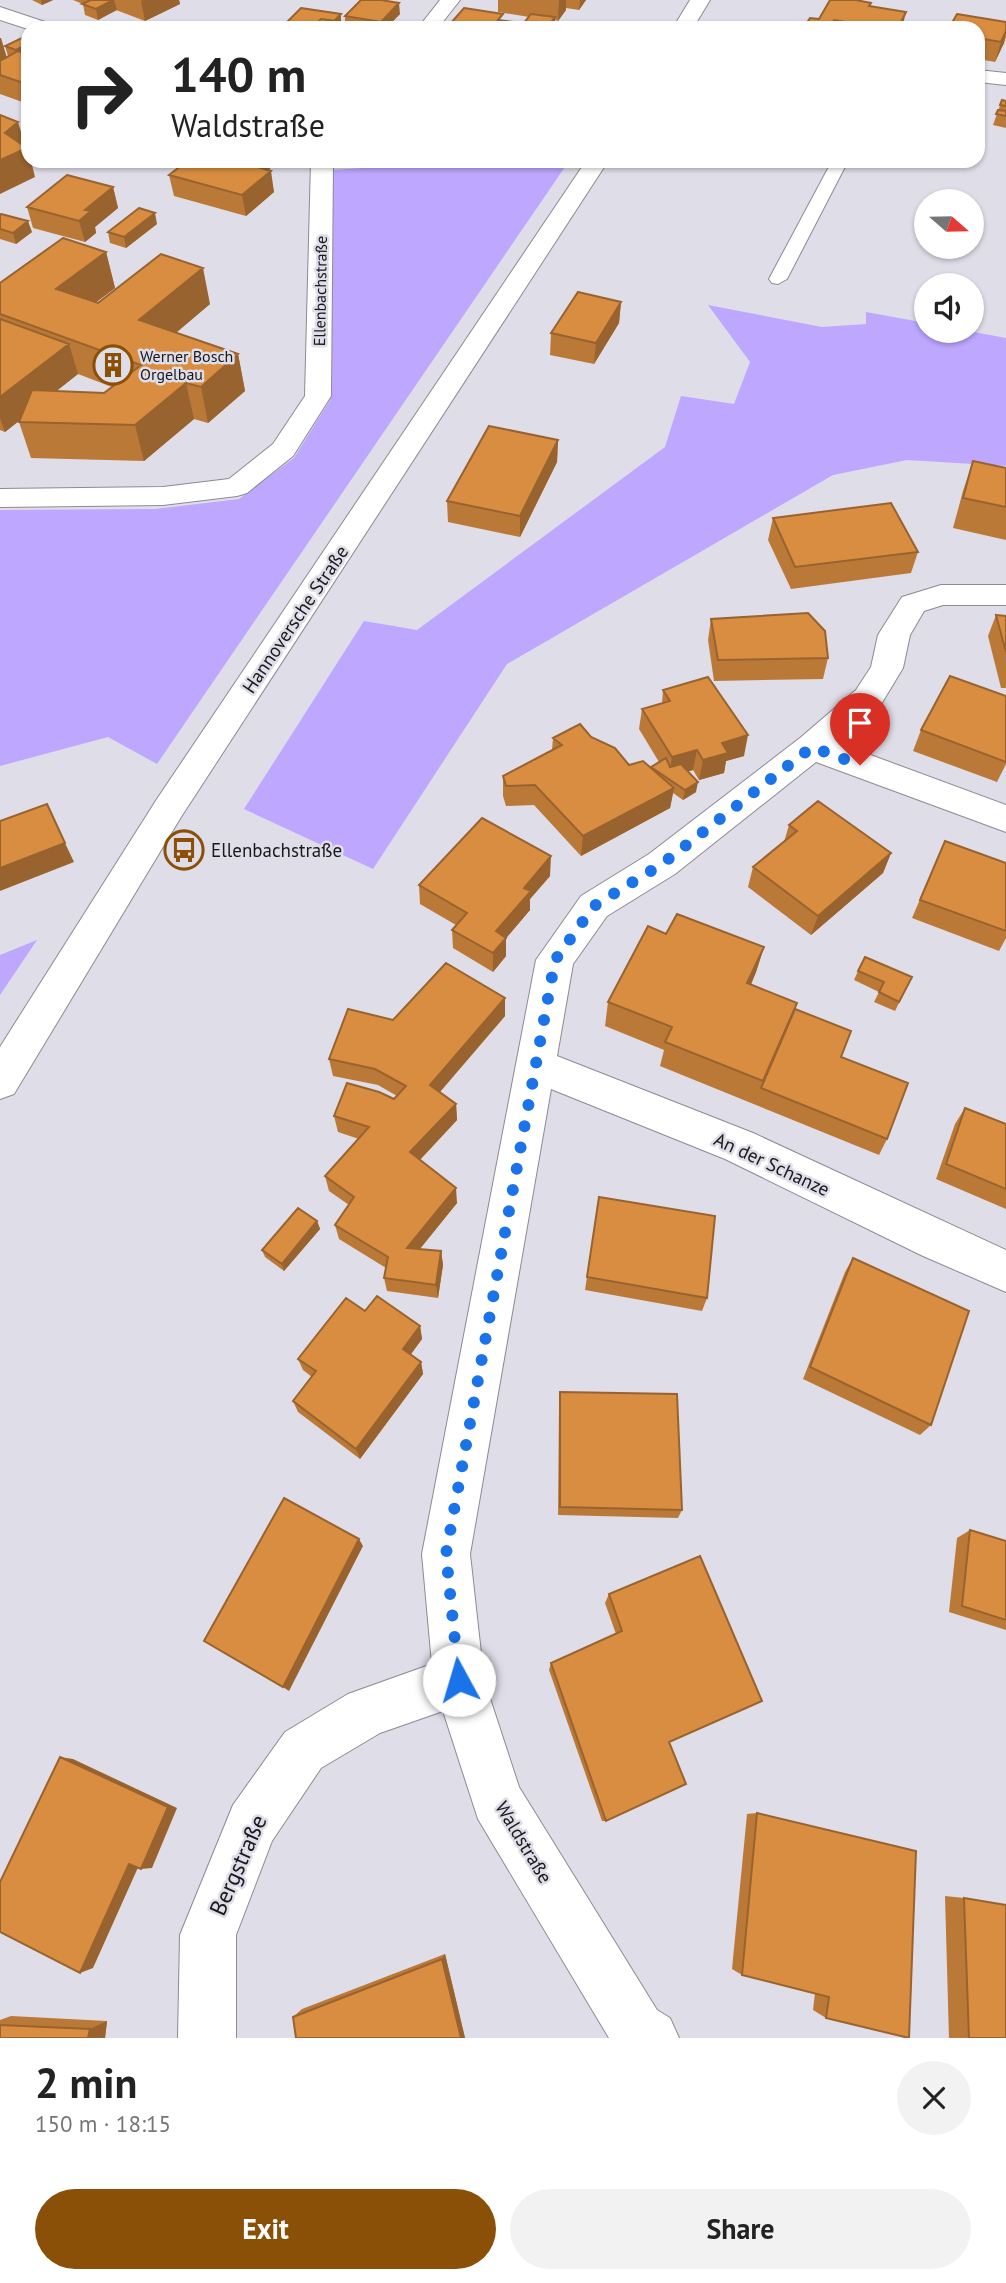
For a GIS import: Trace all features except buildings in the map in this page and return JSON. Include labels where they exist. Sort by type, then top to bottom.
[{"type":"street","points":[[434,21],[450,0]]},
{"type":"street","points":[[686,21],[700,0]]},
{"type":"street","points":[[0,13],[23,21]]},
{"type":"street","points":[[985,77],[1006,79]]},
{"type":"street","name":"Ellenbachstraße","points":[[0,498],[163,496],[237,487],[283,450],[318,396],[322,168]]},
{"type":"street","name":"Hannoversche Straße","points":[[0,1082],[169,808],[592,168]]},
{"type":"street","name":"Waldstraße","points":[[650,2038],[637,2030],[497,1800],[459,1680],[446,1554],[555,960],[594,906],[662,864],[812,747],[867,698],[887,668],[894,635],[913,604],[941,595],[1006,595]]},
{"type":"street","points":[[812,747],[1006,819]]},
{"type":"street","name":"An der Schanze","points":[[534,1064],[739,1146],[938,1242],[1006,1271]]},
{"type":"street","name":"Bergstraße","points":[[207,2038],[208,1935],[252,1824],[303,1749],[366,1712],[459,1680]]},
{"type":"lane","points":[[778,279],[837,168]]},
{"type":"shaded area","points":[[564,168],[157,764],[108,737],[0,766],[0,510],[155,509],[239,499],[294,458],[330,400],[333,170]]},
{"type":"shaded area","points":[[708,305],[822,327],[866,324],[866,312],[914,321],[914,343],[984,343],[984,334],[1006,338],[1006,466],[907,460],[833,475],[507,664],[373,869],[244,809],[364,621],[417,630],[665,447],[681,396],[734,404],[750,362]]},
{"type":"shaded area","points":[[37,940],[0,995],[0,955]]},
{"type":"place","name":"Werner Bosch Orgelbau","points":[[113,365]]},
{"type":"place","name":"Ellenbachstraße","points":[[184,850]]},
{"type":"route","points":[[459,1680],[446,1554],[555,960],[594,906],[662,864],[812,747],[860,765]]}]
